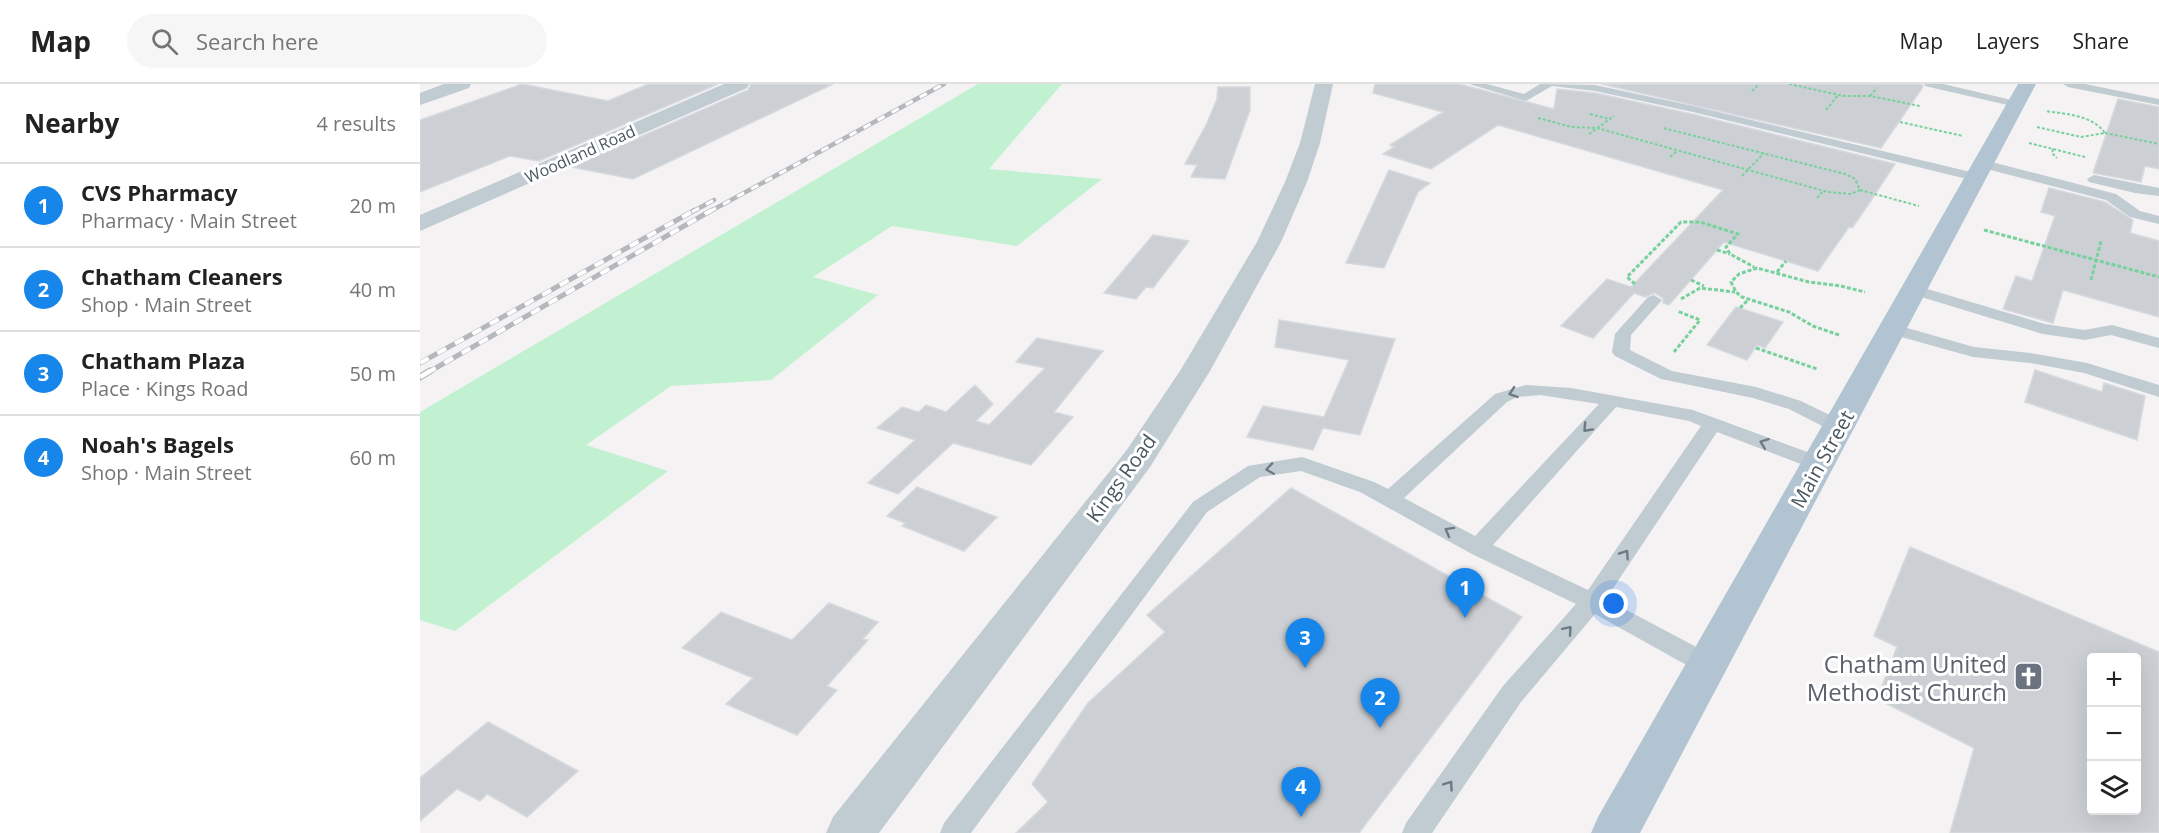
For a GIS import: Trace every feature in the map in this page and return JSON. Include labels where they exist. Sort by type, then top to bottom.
[{"type":"main road","name":"Main Street","points":[[1616,833],[1983,165],[2031,106]]},
{"type":"street","points":[[422,96],[462,84]]},
{"type":"street","name":"Woodland Road","points":[[420,224],[740,84]]},
{"type":"street","name":"Kings Road","points":[[855,832],[1138,459],[1195,371],[1269,242],[1278,222],[1310,143],[1324,84]]},
{"type":"lane","points":[[1474,84],[1526,98],[1548,84]]},
{"type":"lane","points":[[1555,84],[1595,88],[1983,165],[2159,192]]},
{"type":"lane","points":[[1929,84],[2031,106]]},
{"type":"lane","points":[[2068,84],[2159,102]]},
{"type":"lane","points":[[1983,165],[2111,197],[2134,214],[2159,220]]},
{"type":"lane","points":[[1914,290],[2043,329],[2085,335],[2112,330],[2159,343]]},
{"type":"lane","points":[[1654,300],[1623,333],[1621,352],[1666,375],[1756,393],[1795,405],[1839,427]]},
{"type":"lane","points":[[1893,329],[1973,352],[2030,358],[2087,368],[2159,391]]},
{"type":"lane","points":[[1390,499],[1501,398],[1512,391],[1540,390],[1693,416],[1819,464]]},
{"type":"lane","points":[[1478,547],[1612,401]]},
{"type":"lane","points":[[1416,833],[1512,694],[1592,602],[1713,423]]},
{"type":"lane","points":[[954,833],[1200,507],[1254,471],[1302,464],[1367,487],[1478,547],[1592,602],[1708,665]]},
{"type":"path","points":[[1752,91],[1759,84]]},
{"type":"path","points":[[1792,84],[1838,95],[1870,96],[1928,108]]},
{"type":"path","points":[[1870,96],[1877,88]]},
{"type":"path","points":[[1826,110],[1838,95]]},
{"type":"path","points":[[2031,106],[2090,121],[2100,125],[2105,133]]},
{"type":"path","points":[[2031,106],[2080,136],[2092,137],[2105,133],[2159,144]]},
{"type":"path","points":[[1589,134],[1621,110]]},
{"type":"path","points":[[1541,112],[1536,116],[1538,118],[1572,127],[1597,128],[1823,191],[1840,194],[1860,190],[1919,206]]},
{"type":"path","points":[[1610,112],[1614,115]]},
{"type":"path","points":[[1590,114],[1609,119]]},
{"type":"path","points":[[1900,122],[1963,136]]},
{"type":"path","points":[[1660,127],[1845,174],[1855,178],[1860,190]]},
{"type":"path","points":[[2029,143],[2087,158]]},
{"type":"path","points":[[1742,176],[1768,149]]},
{"type":"path","points":[[1670,157],[1678,151]]},
{"type":"path","points":[[1817,198],[1823,191]]},
{"type":"path","points":[[1638,287],[1627,277],[1681,222],[1700,222],[1738,234],[1726,247],[1730,254]]},
{"type":"path","points":[[1984,230],[2159,277]]},
{"type":"path","points":[[2091,280],[2101,241]]},
{"type":"path","points":[[1717,250],[1730,254],[1755,268],[1865,292]]},
{"type":"path","points":[[1777,272],[1786,261]]},
{"type":"path","points":[[1736,292],[1731,282],[1736,275],[1755,268]]},
{"type":"path","points":[[1691,280],[1705,286],[1736,292],[1749,299],[1789,312],[1813,326],[1839,335]]},
{"type":"path","points":[[1678,301],[1690,290],[1705,286]]},
{"type":"path","points":[[1740,308],[1749,299]]},
{"type":"path","points":[[1668,359],[1701,320],[1672,309]]},
{"type":"path","points":[[1756,348],[1817,369]]},
{"type":"green space","points":[[978,84],[1062,84],[989,169],[1102,179],[1017,246],[892,226],[813,277],[878,295],[771,380],[671,386],[586,445],[668,471],[455,631],[420,620],[420,412]]},
{"type":"building","points":[[522,84],[608,101],[648,84],[718,84],[539,161],[510,156],[420,192],[420,120]]},
{"type":"building","points":[[751,84],[833,84],[633,179],[571,167],[748,90]]},
{"type":"building","points":[[1375,84],[1459,84],[1554,109],[1557,89],[1595,93],[1692,114],[1895,164],[1852,228],[1849,227],[1818,271],[1724,242],[1669,305],[1663,303],[1663,298],[1655,293],[1645,297],[1634,293],[1593,338],[1561,326],[1607,279],[1631,287],[1723,190],[1498,125],[1431,169],[1383,154],[1394,147],[1390,145],[1443,112],[1373,93]]},
{"type":"building","points":[[1601,84],[1922,84],[1923,87],[1881,148]]},
{"type":"building","points":[[1218,87],[1250,87],[1250,110],[1225,179],[1191,177],[1197,165],[1185,164],[1207,123],[1217,99]]},
{"type":"building","points":[[2118,99],[2159,107],[2159,169],[2145,166],[2141,182],[2093,173]]},
{"type":"building","points":[[1389,170],[1430,183],[1418,192],[1384,268],[1346,263]]},
{"type":"building","points":[[2049,188],[2105,202],[2133,220],[2130,233],[2159,241],[2159,317],[2063,290],[2053,323],[2003,309],[2016,276],[2032,281],[2055,216],[2041,212]]},
{"type":"building","points":[[1153,235],[1189,241],[1153,288],[1146,287],[1136,299],[1104,293]]},
{"type":"building","points":[[1736,307],[1783,322],[1765,348],[1757,345],[1747,360],[1707,345]]},
{"type":"building","points":[[1279,320],[1395,339],[1360,435],[1323,428],[1313,450],[1247,437],[1263,406],[1324,417],[1349,360],[1275,347]]},
{"type":"building","points":[[1037,338],[1103,351],[1054,412],[1073,417],[1031,465],[953,443],[898,494],[868,483],[915,440],[877,428],[902,407],[919,412],[926,405],[946,412],[975,385],[993,404],[976,421],[989,425],[1045,368],[1016,362]]},
{"type":"building","points":[[2035,370],[2102,392],[2104,383],[2145,396],[2137,440],[2025,402]]},
{"type":"building","points":[[917,487],[997,517],[964,551],[902,526],[905,523],[887,516]]},
{"type":"building","points":[[1291,488],[1522,617],[1359,833],[1016,833],[1048,802],[1032,784],[1088,703],[1165,632],[1147,615]]},
{"type":"building","name":"Chatham United Methodist Church","points":[[1910,547],[2159,652],[2159,833],[1950,833],[1974,748],[1877,699],[1897,647],[1874,636]]},
{"type":"building","points":[[829,603],[878,622],[863,639],[868,640],[827,686],[837,690],[797,735],[726,704],[753,678],[682,648],[721,612],[792,640]]},
{"type":"building","points":[[488,722],[578,771],[527,817],[487,794],[480,801],[457,789],[420,821],[420,778]]},
{"type":"railway","points":[[709,212],[944,84]]},
{"type":"railway","points":[[692,212],[714,200]]},
{"type":"railway","points":[[420,363],[695,210]]},
{"type":"railway","points":[[427,373],[712,210]]},
{"type":"railway","points":[[420,377],[430,371]]},
{"type":"place","name":"CVS Pharmacy","points":[[1465,618]]},
{"type":"place","name":"Chatham Plaza","points":[[1305,668]]},
{"type":"place","name":"Chatham United Methodist Church","points":[[2028,677]]},
{"type":"place","name":"Chatham Cleaners","points":[[1380,728]]},
{"type":"place","name":"Noah's Bagels","points":[[1301,817]]}]
